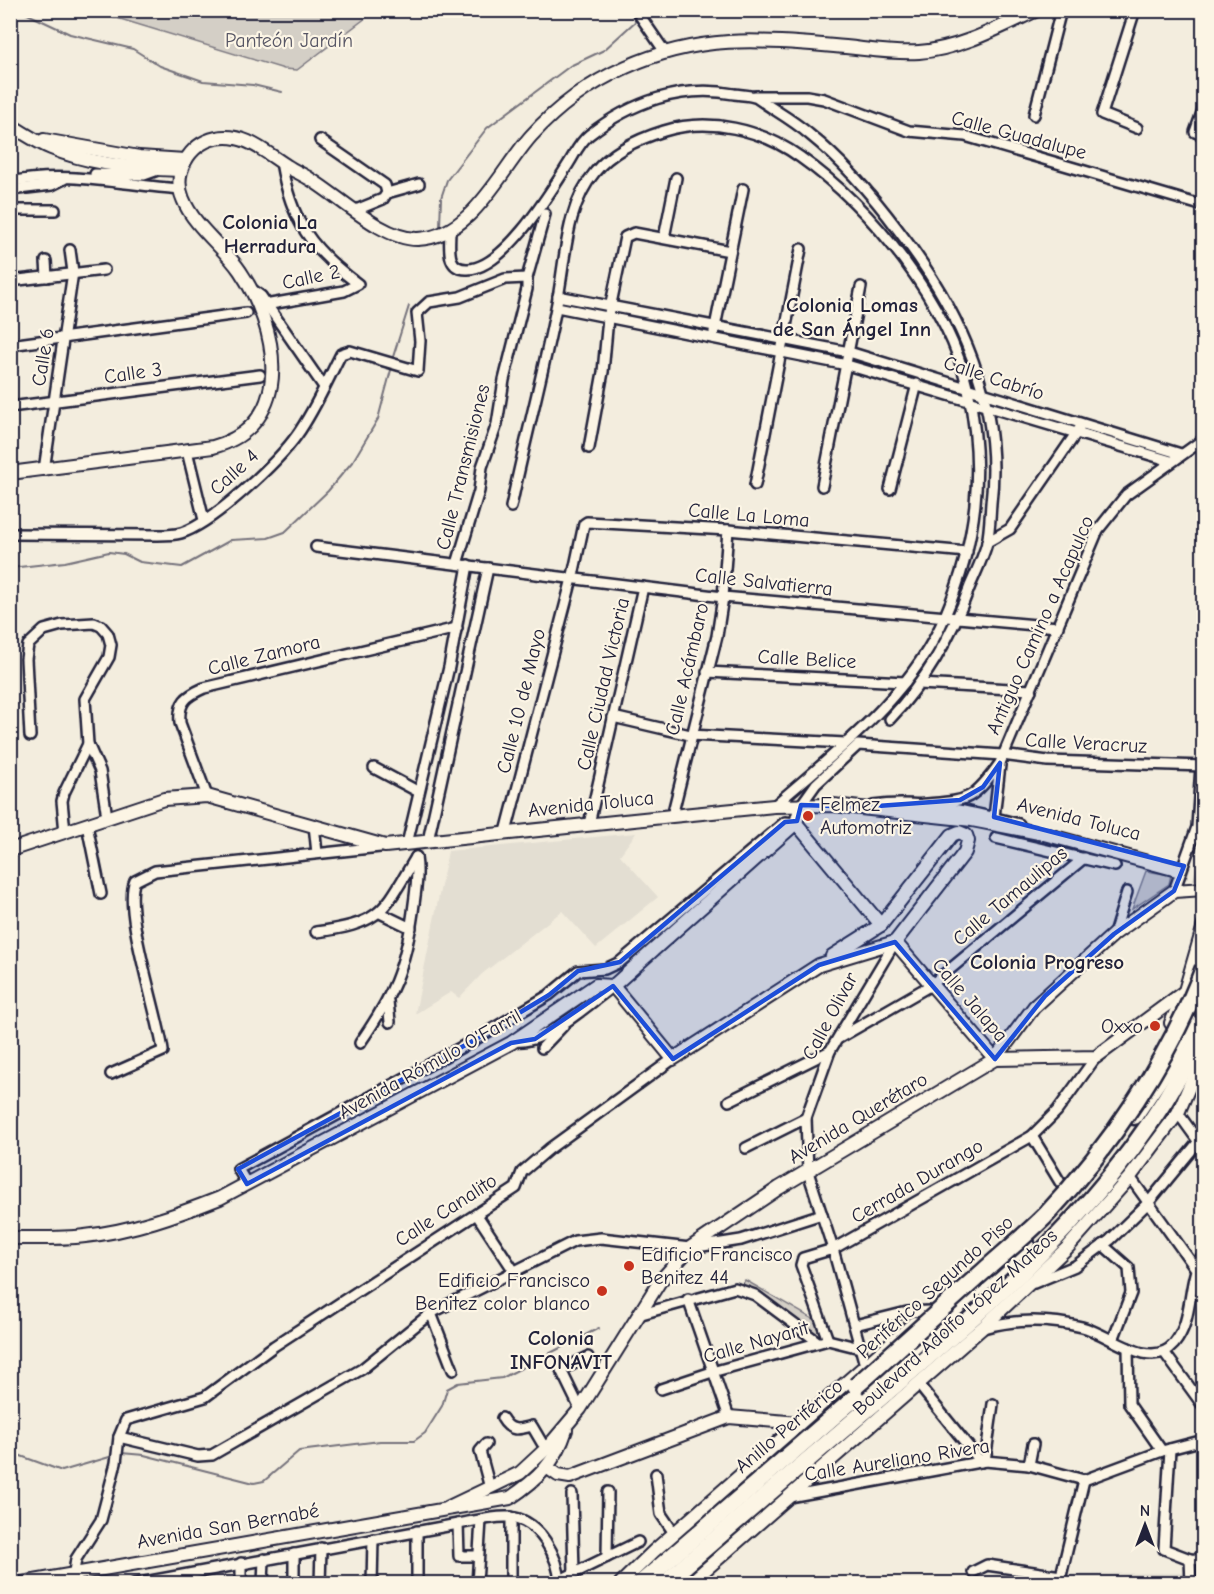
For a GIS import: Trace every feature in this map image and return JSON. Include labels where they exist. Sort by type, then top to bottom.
[{"type":"highway","name":"Periférico Segundo Piso","points":[[630,1584],[1044,1216],[1087,1166],[1119,1123],[1165,1049],[1195,991],[1203,968]]},
{"type":"highway","name":"Anillo Periférico","points":[[640,1584],[978,1290],[1056,1215],[1148,1097],[1170,1063],[1203,989]]},
{"type":"highway","name":"Anillo Periférico","points":[[664,1584],[932,1353],[1023,1271],[1085,1207],[1138,1141],[1181,1075],[1203,1026]]},
{"type":"highway","points":[[680,1584],[777,1495],[953,1346],[1075,1229],[1165,1108],[1203,1034]]},
{"type":"highway","points":[[893,1365],[904,1332]]},
{"type":"main road","points":[[10,473],[187,451],[225,443],[240,436],[265,408],[273,379],[272,357],[261,312],[250,287],[234,262],[187,206],[180,189],[183,165],[199,145],[209,140],[230,137],[246,141],[401,237],[430,237],[450,230],[472,212],[531,136],[558,109],[594,83],[665,52],[736,39],[920,52],[975,38],[1037,10]]},
{"type":"main road","points":[[10,125],[52,148],[71,154],[131,167],[162,169],[183,165]]},
{"type":"main road","points":[[36,139],[183,165]]},
{"type":"main road","name":"Avenida Toluca","points":[[10,850],[164,799],[207,796],[385,846],[774,806],[864,807]]},
{"type":"main road","points":[[801,805],[796,823],[881,925]]},
{"type":"main road","points":[[864,807],[972,820],[1044,834],[1181,868]]},
{"type":"main road","name":"Avenida Rómulo O'Farril","points":[[10,1238],[84,1237],[115,1232],[196,1207],[247,1184],[516,1041],[597,985],[613,986],[796,823]]},
{"type":"main road","name":"Calle Olivar","points":[[881,925],[952,835],[959,832],[966,835],[968,841],[965,852],[895,942]]},
{"type":"main road","points":[[1174,891],[1203,889]]},
{"type":"main road","name":"Avenida Querétaro","points":[[447,1508],[520,1473],[548,1447],[580,1408],[660,1281],[690,1248],[738,1213],[995,1059],[1034,1007],[1114,934],[1174,891]]},
{"type":"main road","name":"Calle Canalito","points":[[673,1059],[881,925]]},
{"type":"main road","name":"Boulevard Adolfo López Mateos","points":[[620,1584],[674,1533],[1007,1243],[1063,1187],[1133,1094],[1164,1039],[1185,991],[1203,925]]},
{"type":"main road","name":"Calle Canalito","points":[[819,965],[895,942]]},
{"type":"main road","name":"Calle Jalapa","points":[[895,942],[995,1059],[1096,1057]]},
{"type":"main road","points":[[613,986],[673,1059]]},
{"type":"main road","points":[[1096,1057],[1185,991]]},
{"type":"main road","name":"Boulevard Adolfo López Mateos","points":[[689,1584],[982,1328],[1068,1247],[1130,1177],[1178,1113],[1203,1052]]},
{"type":"main road","points":[[1178,1113],[1203,1068]]},
{"type":"main road","points":[[548,1468],[558,1475],[570,1477],[729,1417],[799,1423]]},
{"type":"main road","name":"Avenida Querétaro","points":[[447,1508],[510,1498],[548,1468],[562,1443],[568,1423]]},
{"type":"main road","points":[[491,1487],[510,1498]]},
{"type":"main road","name":"Avenida San Bernabé","points":[[19,1583],[447,1508]]},
{"type":"street","points":[[1034,115],[1061,10]]},
{"type":"street","points":[[1135,10],[1102,114],[1137,128]]},
{"type":"street","points":[[636,12],[665,52]]},
{"type":"street","name":"Calle Guadalupe","points":[[450,230],[450,259],[453,265],[465,269],[480,267],[509,245],[528,223],[579,146],[590,134],[627,111],[655,99],[702,89],[755,96],[807,96],[824,99],[909,131],[965,136],[1203,206]]},
{"type":"street","name":"Calle Guadalupe","points":[[755,96],[809,133],[847,168],[880,206],[936,281],[970,350],[988,406],[993,437],[994,477],[987,542],[958,619],[919,684],[890,718]]},
{"type":"street","points":[[1203,107],[1195,132],[1203,135]]},
{"type":"street","points":[[511,507],[557,307],[574,210],[583,187],[604,162],[644,137],[674,128],[709,125],[738,129],[767,139],[800,156],[868,219],[909,267],[936,312],[961,367],[969,400],[977,481],[976,512],[967,552],[945,617],[920,663],[870,721],[774,806]]},
{"type":"street","points":[[320,140],[385,185],[387,193]]},
{"type":"street","name":"Calle 2","points":[[265,305],[344,291],[358,284],[325,258],[305,234],[289,198],[281,162]]},
{"type":"street","points":[[87,177],[95,174],[144,175],[162,169]]},
{"type":"street","points":[[10,182],[87,177],[126,185],[180,189]]},
{"type":"street","points":[[10,190],[52,185],[66,178]]},
{"type":"street","points":[[664,238],[676,178]]},
{"type":"street","points":[[356,210],[383,199],[387,193],[419,184]]},
{"type":"street","points":[[712,338],[743,189]]},
{"type":"street","points":[[10,210],[55,210]]},
{"type":"street","name":"Calle Transmisiones","points":[[418,842],[419,792],[457,628],[468,566],[457,564],[479,491],[482,467],[497,424],[509,355],[545,214]]},
{"type":"street","points":[[589,448],[603,372],[609,313],[623,241],[628,234],[664,238],[730,251]]},
{"type":"street","points":[[755,485],[801,249]]},
{"type":"street","name":"Calle 6","points":[[44,470],[73,272],[70,250]]},
{"type":"street","points":[[46,261],[46,277]]},
{"type":"street","points":[[10,281],[104,270]]},
{"type":"street","name":"Calle 4","points":[[10,534],[158,535],[180,533],[204,520],[258,476],[285,450],[296,436],[341,354],[345,352],[418,371],[420,341],[417,313],[429,302],[460,297],[505,279],[527,278]]},
{"type":"street","points":[[250,287],[261,296],[265,305],[324,387]]},
{"type":"street","points":[[822,486],[861,287]]},
{"type":"street","name":"Calle Cabrío","points":[[558,296],[609,313],[712,338],[847,365],[988,406],[1181,454]]},
{"type":"street","name":"Calle Cabrío","points":[[557,307],[715,327],[849,352],[967,388],[1171,461]]},
{"type":"street","points":[[10,345],[246,313]]},
{"type":"street","name":"Calle 3","points":[[10,408],[260,375]]},
{"type":"street","points":[[890,489],[916,384]]},
{"type":"street","points":[[987,542],[1010,529],[1080,429]]},
{"type":"street","name":"Antiguo Camino a Acapulco","points":[[916,805],[960,800],[972,796],[983,787],[1001,759],[1098,530],[1126,495],[1203,439]]},
{"type":"street","points":[[187,451],[204,520]]},
{"type":"street","name":"Calle La Loma","points":[[572,579],[584,524],[587,522],[728,530],[967,552]]},
{"type":"street","name":"Calle Acámbaro","points":[[672,816],[723,597],[728,530]]},
{"type":"street","points":[[316,547],[457,564]]},
{"type":"street","name":"Calle Salvatierra","points":[[468,566],[723,597],[1058,627]]},
{"type":"street","points":[[360,1043],[388,1001],[400,975],[411,928],[417,879],[418,842],[488,568]]},
{"type":"street","name":"Calle 10 de Mayo","points":[[507,832],[572,579]]},
{"type":"street","name":"Calle Ciudad Victoria","points":[[590,824],[643,587]]},
{"type":"street","points":[[30,736],[26,658],[28,645],[44,630],[62,625],[94,623],[108,634],[111,645],[102,673],[88,690],[85,699],[88,744],[100,771],[106,818]]},
{"type":"street","name":"Calle Zamora","points":[[207,796],[180,723],[179,711],[188,695],[225,682],[457,628]]},
{"type":"street","name":"Calle Belice","points":[[707,672],[905,682]]},
{"type":"street","points":[[919,684],[1031,690]]},
{"type":"street","points":[[614,717],[690,735],[845,743]]},
{"type":"street","points":[[65,832],[62,801],[64,793],[88,744]]},
{"type":"street","name":"Calle Veracruz","points":[[801,805],[816,784],[858,745],[1001,759],[1202,766]]},
{"type":"street","name":"Antiguo Camino a Acapulco","points":[[994,817],[1001,759]]},
{"type":"street","points":[[1174,891],[1197,827],[1202,766]]},
{"type":"street","points":[[374,768],[419,792]]},
{"type":"street","name":"Avenida Toluca","points":[[864,807],[896,803],[994,817],[1181,868]]},
{"type":"street","name":"Avenida Rómulo O'Farril","points":[[247,1184],[238,1169],[384,1092],[530,1007],[578,971],[605,969],[620,962],[785,822],[796,823]]},
{"type":"street","points":[[87,825],[101,894]]},
{"type":"street","points":[[314,825],[317,853]]},
{"type":"street","points":[[996,838],[1114,866]]},
{"type":"street","points":[[111,1074],[163,1051],[141,956],[131,895],[135,881],[155,871],[385,846]]},
{"type":"street","points":[[316,932],[355,925],[380,913],[416,857]]},
{"type":"street","name":"Calle Tamaulipas","points":[[837,1039],[931,985],[1084,858]]},
{"type":"street","points":[[1114,934],[1127,892]]},
{"type":"street","points":[[380,913],[411,928]]},
{"type":"street","name":"Calle Olivar","points":[[865,1365],[833,1249],[808,1172],[806,1118],[830,1051],[895,942]]},
{"type":"street","points":[[516,1041],[535,1039],[574,1016],[613,986]]},
{"type":"street","points":[[388,1001],[390,1022]]},
{"type":"street","points":[[530,1007],[542,1025]]},
{"type":"street","points":[[542,1048],[574,1016]]},
{"type":"street","points":[[729,1101],[830,1051]]},
{"type":"street","name":"Cerrada Durango","points":[[823,1341],[801,1261],[803,1258],[833,1249],[1032,1136],[1057,1111],[1096,1057]]},
{"type":"street","name":"Calle Canalito","points":[[118,1441],[126,1420],[206,1397],[274,1346],[477,1215],[516,1188],[524,1170],[549,1149],[673,1059]]},
{"type":"street","points":[[1178,1113],[1200,1137],[1203,1149]]},
{"type":"street","points":[[746,1148],[806,1118]]},
{"type":"street","points":[[1032,1136],[1063,1187]]},
{"type":"street","points":[[1029,1285],[1075,1266],[1104,1245],[1149,1202],[1200,1137]]},
{"type":"street","points":[[1130,1177],[1203,1280]]},
{"type":"street","points":[[74,1572],[76,1558],[101,1520],[116,1463],[118,1441],[198,1456],[212,1455],[362,1370],[431,1313],[575,1242],[601,1238],[690,1248],[741,1240],[822,1214]]},
{"type":"street","points":[[477,1215],[514,1271]]},
{"type":"street","points":[[1104,1245],[1129,1268],[1131,1293],[1113,1340]]},
{"type":"street","points":[[982,1328],[1006,1321],[1059,1323],[1084,1327],[1142,1353],[1164,1352],[1174,1344],[1182,1331],[1196,1268],[1203,1253]]},
{"type":"street","points":[[636,1316],[727,1289],[745,1289],[823,1341]]},
{"type":"street","points":[[688,1299],[729,1417]]},
{"type":"street","points":[[855,1325],[900,1313],[929,1311]]},
{"type":"street","points":[[431,1313],[453,1370]]},
{"type":"street","name":"Calle Nayarit","points":[[662,1389],[712,1372],[823,1341],[860,1348]]},
{"type":"street","points":[[1128,1348],[1128,1401],[1166,1450],[1163,1546],[1166,1551],[1190,1559],[1203,1560]]},
{"type":"street","points":[[1164,1352],[1203,1407]]},
{"type":"street","points":[[580,1408],[561,1370],[588,1357]]},
{"type":"street","points":[[918,1384],[983,1461]]},
{"type":"street","points":[[983,1461],[993,1404]]},
{"type":"street","points":[[502,1418],[513,1430],[532,1426],[542,1443],[548,1447]]},
{"type":"street","points":[[973,1572],[987,1565],[1060,1580],[1084,1480],[1166,1450],[1203,1440]]},
{"type":"street","points":[[486,1444],[480,1452],[491,1487]]},
{"type":"street","points":[[1029,1465],[1033,1444]]},
{"type":"street","name":"Calle Aureliano Rivera","points":[[786,1497],[983,1461],[1029,1465],[1084,1480]]},
{"type":"street","points":[[656,1474],[661,1514],[674,1533]]},
{"type":"street","points":[[607,1557],[608,1492]]},
{"type":"street","points":[[572,1494],[574,1573]]},
{"type":"street","points":[[134,1584],[321,1548],[481,1520],[511,1517],[525,1523],[544,1539],[556,1562],[560,1582],[638,1542]]},
{"type":"street","points":[[511,1517],[511,1584]]},
{"type":"street","points":[[458,1524],[459,1556],[480,1556],[481,1520]]},
{"type":"street","points":[[417,1531],[417,1584]]},
{"type":"street","points":[[372,1584],[373,1539]]},
{"type":"street","points":[[320,1584],[321,1548]]},
{"type":"street","points":[[294,1554],[294,1584]]},
{"type":"street","points":[[477,1556],[477,1584]]},
{"type":"street","points":[[263,1584],[264,1559]]},
{"type":"street","points":[[1190,1559],[1191,1584]]},
{"type":"street","points":[[241,1563],[241,1584]]},
{"type":"highlighted area","points":[[1000,763],[994,817],[1184,866],[1174,891],[1114,934],[1045,996],[995,1059],[895,942],[819,965],[673,1059],[613,986],[535,1039],[511,1043],[247,1184],[238,1169],[471,1042],[549,995],[578,971],[620,962],[785,822],[797,821],[801,805],[864,807],[960,800],[983,787]]},
{"type":"shaded area","points":[[636,833],[620,855],[658,897],[596,948],[562,911],[482,974],[459,998],[451,992],[415,1014],[448,851]]},
{"type":"shaded area","points":[[1187,1573],[1187,1583],[1063,1584],[1064,1574]]},
{"type":"green space","name":"Panteón Jardín","points":[[94,11],[375,11],[297,70],[284,69]]},
{"type":"green space","points":[[1146,871],[1171,875],[1169,884],[1132,909]]},
{"type":"green space","points":[[745,1280],[818,1322],[825,1347],[814,1344],[749,1296],[738,1292]]},
{"type":"waterway","points":[[19,10],[70,34],[133,49],[160,66],[203,81],[253,85],[282,92]]},
{"type":"waterway","points":[[642,16],[650,10]]},
{"type":"waterway","points":[[440,226],[441,198],[447,180],[487,128],[570,66],[604,50],[638,19]]},
{"type":"waterway","points":[[393,357],[409,306]]},
{"type":"waterway","points":[[10,568],[65,562],[109,552],[124,554],[140,562],[182,567],[231,540],[268,538],[285,532],[328,491],[353,461],[378,419],[391,370]]},
{"type":"waterway","points":[[121,1453],[144,1455],[254,1483],[264,1481],[299,1451],[380,1441],[414,1441],[425,1433],[442,1406],[447,1389],[458,1383],[502,1378],[599,1328]]},
{"type":"waterway","points":[[10,1452],[62,1471],[113,1456]]},
{"type":"tunnel","points":[[1177,870],[1204,876]]},
{"type":"place","name":"Felmez Automotriz","points":[[808,816]]},
{"type":"place","name":"Oxxo","points":[[1155,1026]]},
{"type":"place","name":"Edificio Francisco Benitez 44","points":[[629,1266]]},
{"type":"place","name":"Edificio Francisco Benitez color blanco","points":[[602,1291]]},
{"type":"district","name":"Colonia La Herradura","points":[[270,234]]},
{"type":"district","name":"Colonia Lomas de San Ángel Inn","points":[[852,317]]},
{"type":"district","name":"Colonia Progreso","points":[[1047,962]]},
{"type":"district","name":"Colonia INFONAVIT","points":[[561,1350]]}]
